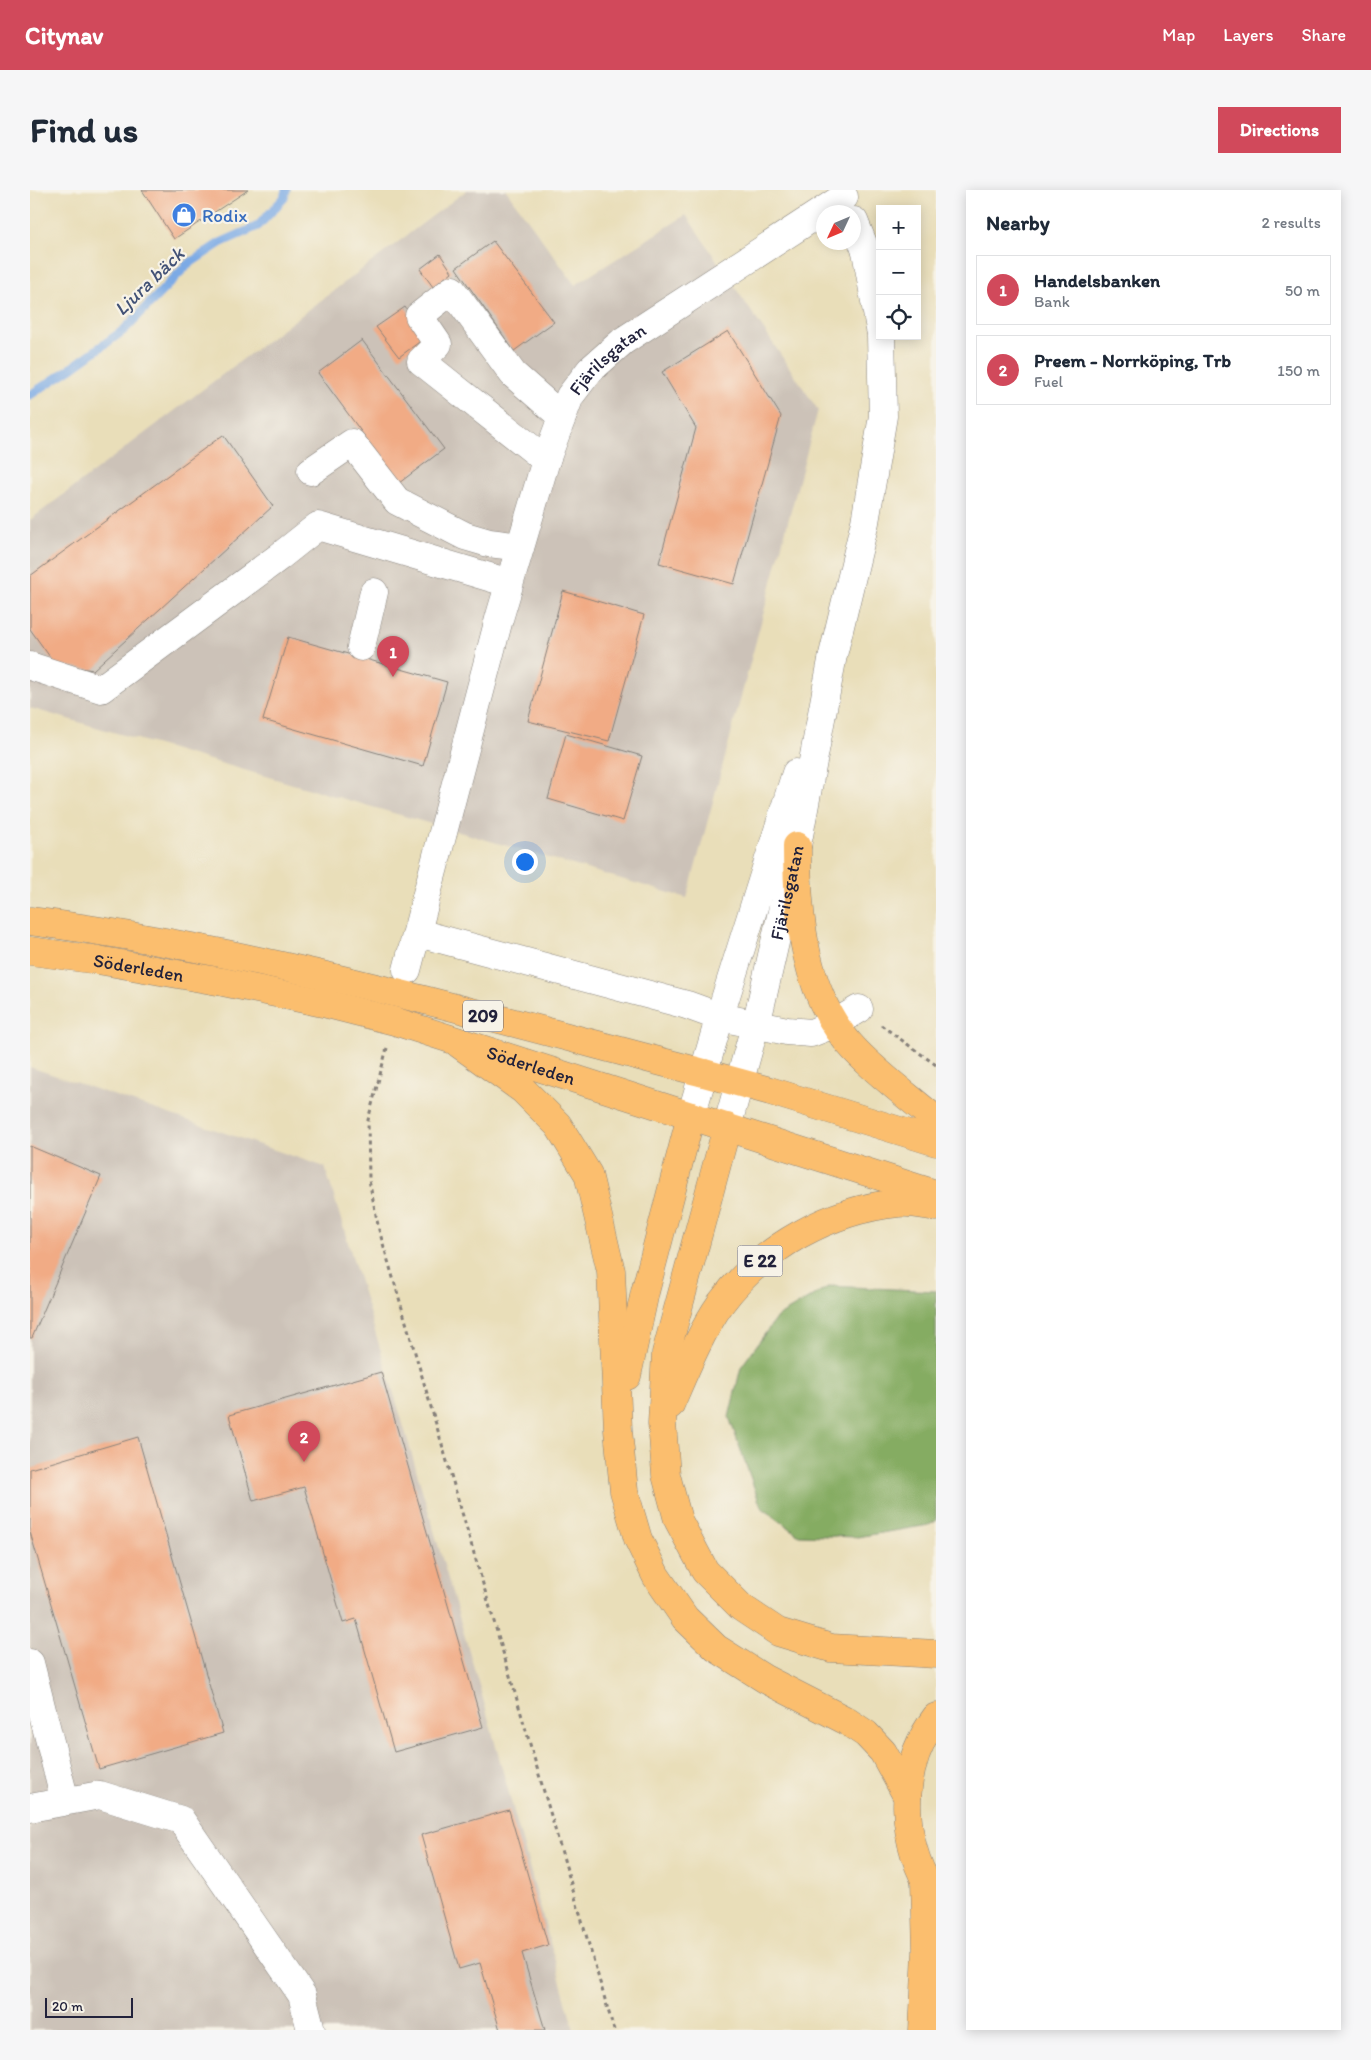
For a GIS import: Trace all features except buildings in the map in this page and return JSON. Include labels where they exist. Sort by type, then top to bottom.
[{"type":"main road","points":[[797,846],[797,887],[804,942],[816,986],[834,1024],[855,1050],[936,1120]]},
{"type":"main road","name":"Söderleden","points":[[30,921],[162,942],[327,975],[739,1082],[936,1142]]},
{"type":"main road","name":"Söderleden","points":[[30,951],[98,960],[223,982],[323,1003],[394,1021],[459,1044],[936,1194]]},
{"type":"main road","points":[[459,1044],[522,1090],[558,1125],[588,1174],[612,1271],[618,1430],[624,1491],[638,1539],[656,1576],[685,1618],[716,1648],[765,1679],[845,1720],[866,1734],[883,1752],[907,1796]]},
{"type":"main road","points":[[618,1430],[630,1359],[645,1292],[691,1116]]},
{"type":"main road","points":[[662,1423],[666,1354],[727,1127]]},
{"type":"main road","name":"E 22","points":[[936,1207],[900,1203],[850,1212],[800,1233],[760,1261],[721,1304],[692,1356],[662,1423],[666,1475],[678,1520],[705,1571],[742,1608],[778,1632],[831,1648],[902,1652],[936,1639]]},
{"type":"main road","points":[[902,1652],[936,1654]]},
{"type":"main road","points":[[923,2030],[930,1890],[914,1854],[908,1825],[907,1796],[911,1770],[920,1746],[936,1717]]},
{"type":"street","name":"Fjärilsgatan","points":[[407,970],[499,619],[546,460],[570,396],[590,370],[623,341],[816,224]]},
{"type":"street","name":"Fjärilsgatan","points":[[861,239],[866,251],[876,306]]},
{"type":"street","points":[[546,460],[421,361],[438,344],[419,316],[452,290],[513,374],[562,417]]},
{"type":"street","name":"Fjärilsgatan","points":[[727,1127],[797,846],[833,655],[866,522],[883,416],[881,340]]},
{"type":"street","points":[[311,471],[352,443],[397,501],[465,536],[489,543],[520,547]]},
{"type":"street","points":[[30,666],[101,689],[318,526],[510,583]]},
{"type":"street","points":[[361,647],[374,592]]},
{"type":"street","name":"Fjärilsgatan","points":[[691,1116],[833,655]]},
{"type":"street","points":[[418,933],[687,1006],[720,1017],[787,1032],[811,1033],[834,1024],[859,1009]]},
{"type":"street","points":[[30,1663],[65,1801]]},
{"type":"street","points":[[30,1808],[100,1795],[181,1820],[302,1995],[311,2030]]},
{"type":"path","points":[[859,1009],[936,1064]]},
{"type":"path","points":[[388,1047],[368,1120],[369,1180],[379,1230],[614,2030]]},
{"type":"shaded area","points":[[467,190],[506,190],[575,285],[686,215],[818,410],[687,898],[30,708],[30,520]]},
{"type":"shaded area","points":[[30,1067],[325,1167],[400,1414],[483,1699],[574,2030],[30,2030]]},
{"type":"green space","points":[[830,1286],[936,1291],[936,1521],[929,1525],[857,1537],[799,1535],[761,1507],[729,1417],[741,1367],[777,1317]]},
{"type":"waterway","name":"Ljura bäck","points":[[30,395],[124,330],[187,265],[220,243],[258,226],[284,198],[286,190]]},
{"type":"place","name":"Rodix","points":[[184,215]]},
{"type":"place","name":"Handelsbanken","points":[[393,677]]},
{"type":"place","name":"Preem - Norrköping, Trb","points":[[304,1462]]}]
